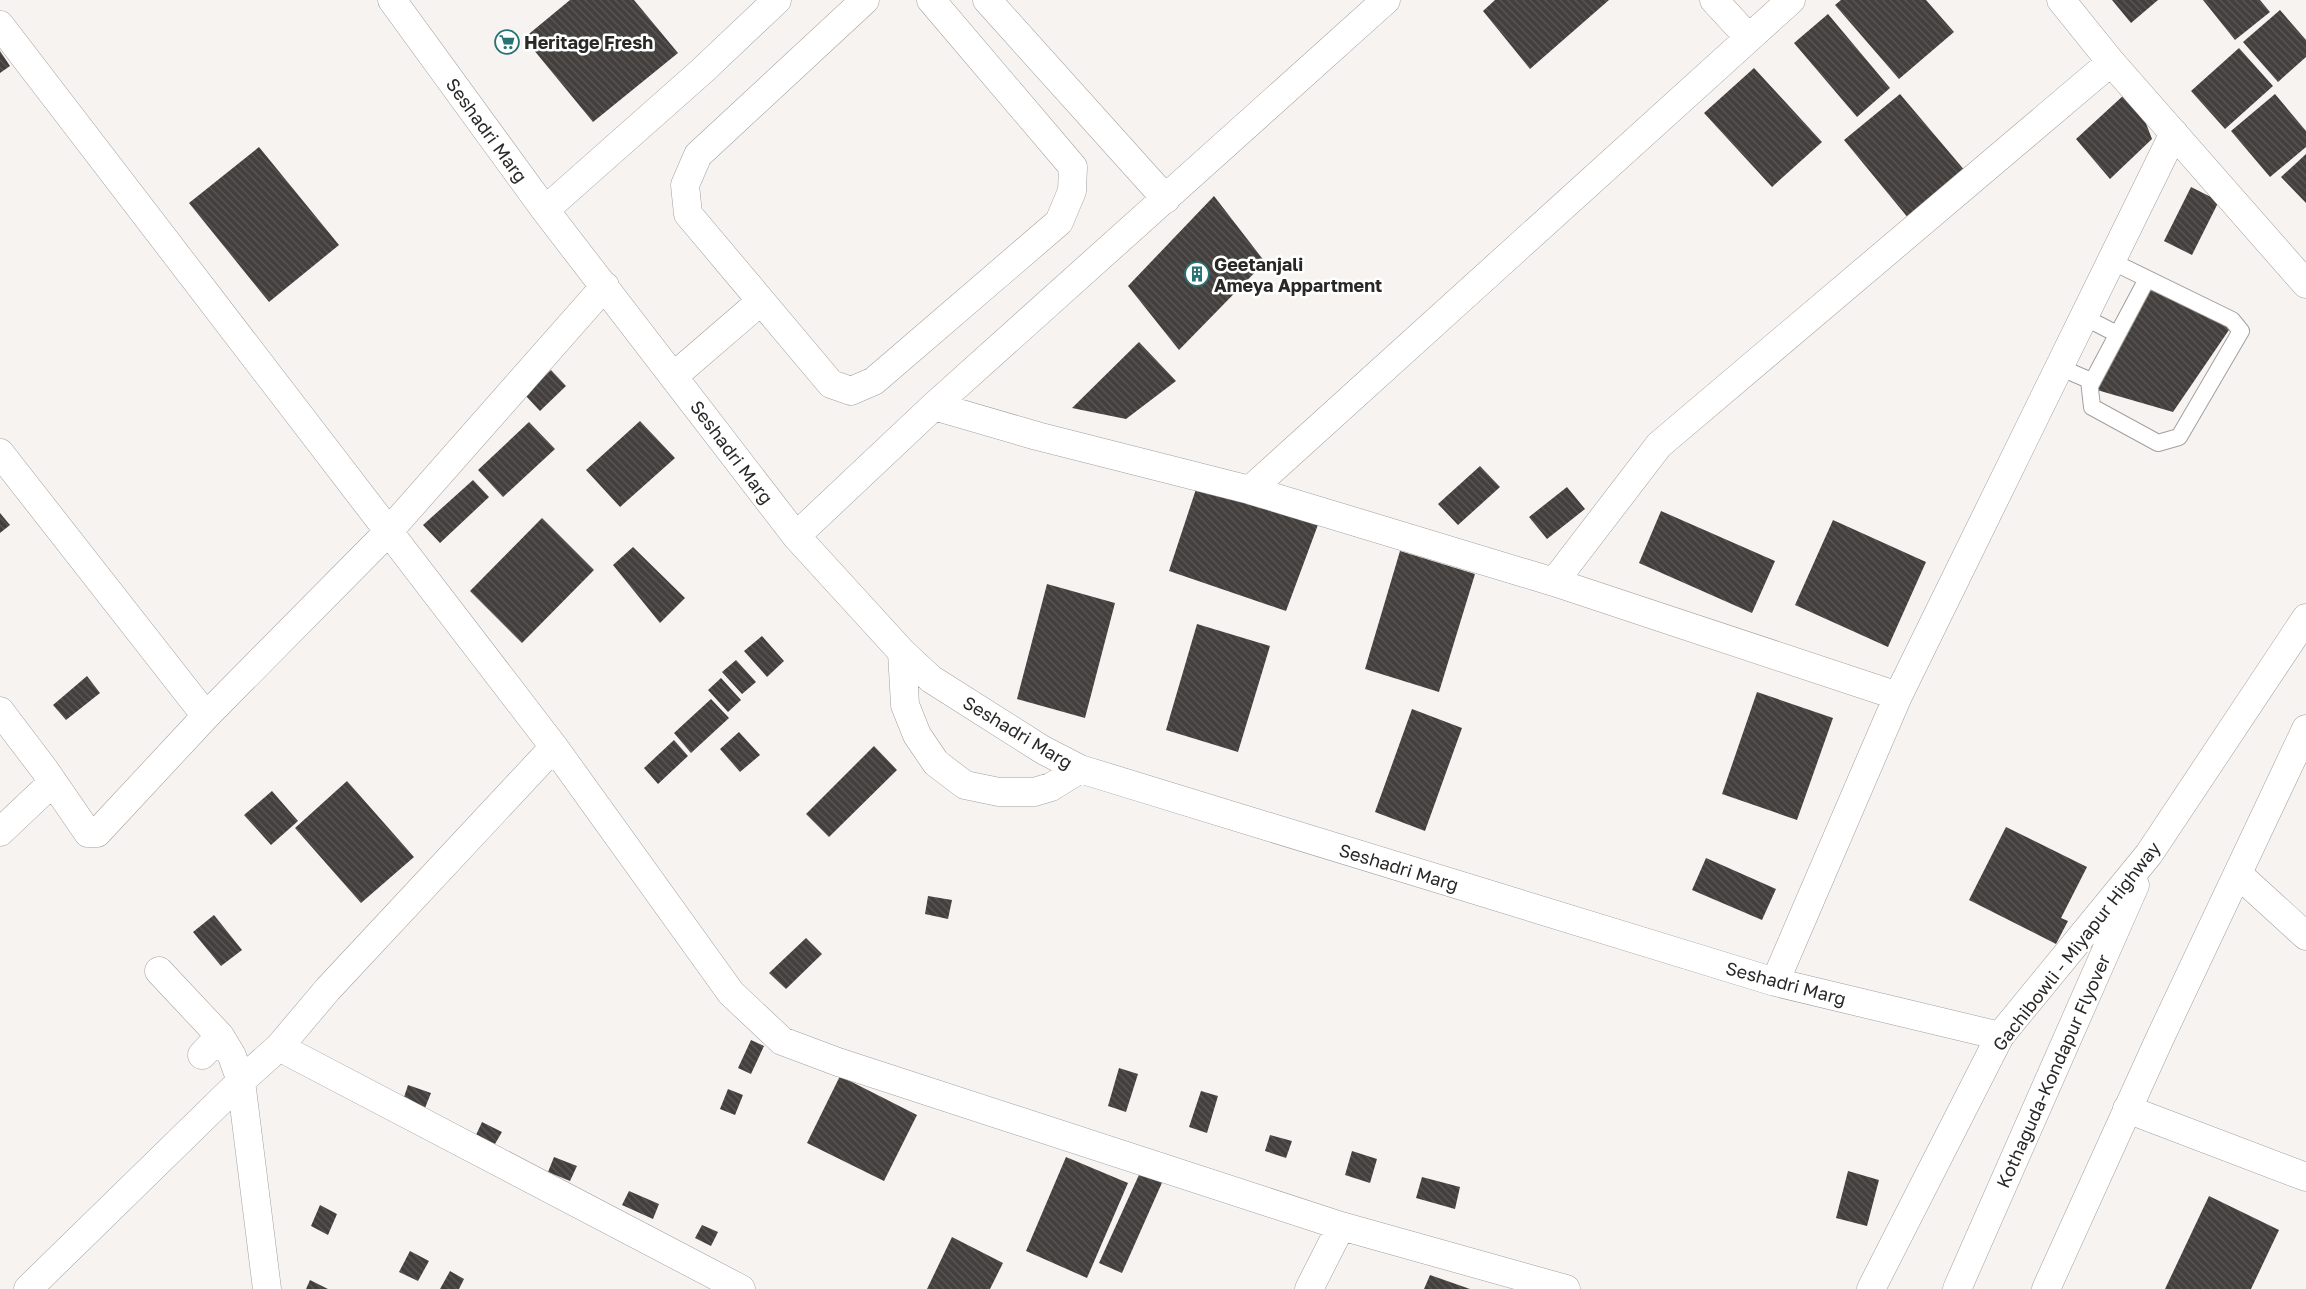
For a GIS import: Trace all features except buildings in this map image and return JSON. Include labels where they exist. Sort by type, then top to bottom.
[{"type":"street","name":"Seshadri Marg","points":[[392,0],[545,210],[796,536],[902,652],[931,679],[1042,750],[1080,769],[1775,982],[2000,1036]]},
{"type":"street","points":[[545,210],[702,71],[777,0]]},
{"type":"street","points":[[865,0],[698,155],[685,185],[688,214],[831,384],[851,391],[874,381],[1059,222],[1072,191],[1073,168],[931,0]]},
{"type":"street","points":[[987,0],[1166,199]]},
{"type":"street","points":[[1714,0],[1748,38]]},
{"type":"street","points":[[1250,490],[1791,0]]},
{"type":"street","points":[[2060,0],[2111,62],[2306,284]]},
{"type":"street","points":[[796,536],[934,406],[1166,199],[1372,4]]},
{"type":"street","points":[[0,25],[554,748],[731,993],[782,1041],[838,1062],[1341,1226],[1566,1289]]},
{"type":"street","points":[[1554,582],[1659,445],[2111,62]]},
{"type":"street","points":[[1775,982],[1898,696],[2174,133]]},
{"type":"street","points":[[0,711],[88,833],[97,833],[206,716],[389,531],[605,286]]},
{"type":"street","points":[[674,376],[761,301]]},
{"type":"street","points":[[934,406],[1037,436],[1250,490],[1554,582],[1898,696]]},
{"type":"street","points":[[0,453],[206,716]]},
{"type":"street","name":"Gachibowli - Miyapur Highway","points":[[1871,1289],[2000,1036],[2149,854],[2306,618]]},
{"type":"street","points":[[902,652],[905,705],[917,736],[936,763],[965,785],[999,792],[1034,792],[1051,787],[1080,769]]},
{"type":"street","points":[[2046,1289],[2127,1109],[2306,728]]},
{"type":"street","points":[[28,1289],[241,1081],[279,1047],[328,989],[554,748]]},
{"type":"street","points":[[0,832],[53,782]]},
{"type":"street","name":"Kothaguda-Kondapur Flyover","points":[[1957,1289],[2149,854]]},
{"type":"street","points":[[2238,874],[2306,936]]},
{"type":"street","points":[[159,971],[211,1046],[232,1056],[241,1081],[267,1289]]},
{"type":"street","points":[[279,1047],[741,1289]]},
{"type":"street","points":[[2127,1109],[2306,1177]]},
{"type":"street","points":[[1309,1289],[1341,1226]]},
{"type":"lane","points":[[2059,367],[2089,380],[2092,408],[2158,443],[2179,438],[2241,332],[2232,320],[2111,262]]},
{"type":"lane","points":[[2090,386],[2147,279]]},
{"type":"lane","points":[[2084,317],[2117,334]]},
{"type":"place","name":"Heritage Fresh","points":[[507,42]]},
{"type":"place","name":"Geetanjali Ameya Appartment","points":[[1197,274]]}]
